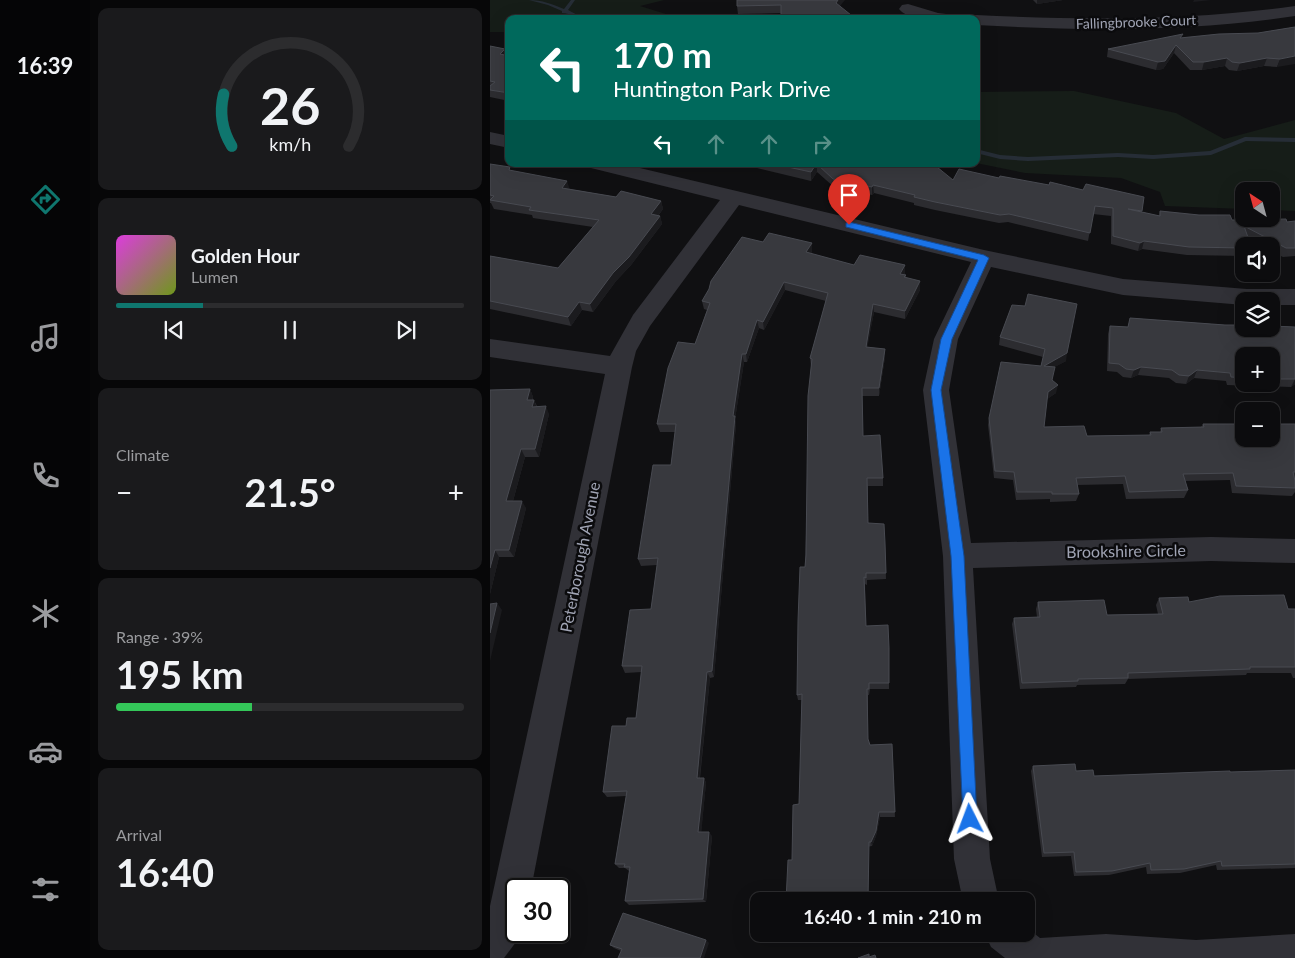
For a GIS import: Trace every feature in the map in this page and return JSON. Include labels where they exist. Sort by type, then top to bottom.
[{"type":"street","points":[[908,9],[927,15]]},
{"type":"street","name":"Fallingbrooke Court","points":[[980,20],[1035,24],[1131,23],[1258,17],[1295,11]]},
{"type":"street","points":[[490,138],[505,141]]},
{"type":"street","points":[[611,167],[984,258],[1123,287],[1247,297],[1295,297]]},
{"type":"street","name":"Peterborough Avenue","points":[[490,945],[503,929],[515,879],[619,367],[624,351],[641,321],[734,196]]},
{"type":"street","points":[[979,892],[972,859],[958,556],[936,390],[946,339],[984,258]]},
{"type":"street","points":[[490,348],[619,367]]},
{"type":"street","name":"Brookshire Circle","points":[[958,556],[1211,548],[1295,551]]},
{"type":"street","points":[[1015,942],[1035,957],[1106,954],[1196,958],[1295,953]]},
{"type":"shaded area","points":[[490,0],[664,0],[640,6],[669,15],[505,15],[505,32],[490,32]]},
{"type":"shaded area","points":[[1074,91],[1176,113],[1224,139],[1295,120],[1295,211],[1280,210],[1280,182],[1235,182],[1235,209],[1165,206],[1160,192],[1121,178],[1025,173],[980,164],[980,92]]},
{"type":"building","points":[[737,0],[838,0],[836,3],[851,15],[781,15],[781,5],[737,6]]},
{"type":"building","points":[[1295,27],[1295,56],[1280,59],[1267,58],[1240,63],[1232,62],[1227,58],[1193,62],[1176,45],[1165,61],[1158,62],[1108,49],[1183,34],[1180,38],[1258,33]]},
{"type":"building","points":[[490,46],[505,49],[500,54],[505,55],[505,92],[490,90],[490,86],[495,82],[490,81]]},
{"type":"building","points":[[490,164],[510,167],[509,170],[567,181],[562,188],[616,197],[621,191],[661,201],[651,214],[660,216],[590,304],[579,302],[568,317],[490,301],[490,256],[558,268],[599,220],[529,210],[531,207],[490,200],[494,196],[490,195]]},
{"type":"building","points":[[788,167],[814,167],[811,172]]},
{"type":"building","points":[[820,167],[937,167],[953,180],[959,169],[999,178],[1000,176],[1049,185],[1050,182],[1083,190],[1086,184],[1144,197],[1142,211],[1128,209],[1160,216],[1160,211],[1199,215],[1230,215],[1232,220],[1235,220],[1235,228],[1245,228],[1248,237],[1235,237],[1235,248],[1189,247],[1144,241],[1140,243],[1113,236],[1113,208],[1095,206],[1090,233],[1009,214],[1000,215],[935,202],[873,185],[872,187],[833,179]]},
{"type":"building","points":[[1280,219],[1286,219],[1287,222],[1295,221],[1295,248],[1286,248],[1280,245],[1280,237],[1265,237],[1248,228],[1280,228]]},
{"type":"building","points":[[769,233],[812,243],[806,252],[854,265],[860,255],[905,265],[900,274],[906,275],[904,277],[920,281],[905,311],[873,304],[866,347],[885,349],[879,388],[862,388],[863,436],[880,435],[883,478],[867,478],[868,523],[884,524],[886,573],[866,573],[866,578],[864,577],[866,626],[888,625],[889,648],[889,683],[869,683],[869,689],[867,689],[868,739],[870,745],[892,744],[895,812],[879,812],[876,831],[871,842],[869,842],[868,892],[786,892],[788,860],[792,860],[793,805],[799,804],[802,694],[797,695],[798,621],[800,567],[805,567],[806,555],[808,396],[812,359],[810,358],[828,293],[784,282],[763,322],[757,320],[746,354],[742,354],[733,416],[735,416],[712,671],[707,672],[697,778],[704,778],[698,832],[709,832],[703,899],[625,901],[630,867],[624,867],[625,864],[615,864],[627,791],[603,792],[612,726],[626,726],[627,718],[636,718],[642,666],[622,666],[630,610],[651,609],[658,558],[638,559],[653,465],[671,465],[676,424],[657,424],[668,368],[678,342],[695,344],[710,303],[702,301],[711,281],[742,237],[763,242]]},
{"type":"building","points":[[1028,294],[1077,304],[1067,353],[1044,366],[1055,367],[1052,380],[1058,385],[1048,392],[1044,427],[1084,426],[1087,436],[1151,435],[1150,432],[1162,432],[1161,428],[1204,427],[1203,424],[1235,424],[1235,447],[1280,447],[1280,424],[1295,424],[1295,472],[1293,472],[1295,488],[1236,486],[1233,473],[1183,474],[1188,490],[1129,492],[1125,476],[1076,478],[1079,494],[1017,492],[1014,472],[995,471],[989,418],[1001,362],[1041,366],[1045,349],[1000,337],[1012,305],[1025,306]]},
{"type":"building","points":[[1130,318],[1235,325],[1235,337],[1280,337],[1280,326],[1295,327],[1295,379],[1280,379],[1280,347],[1235,347],[1235,377],[1231,377],[1230,373],[1197,370],[1189,376],[1179,375],[1172,370],[1141,367],[1134,370],[1126,369],[1119,364],[1109,363],[1110,326],[1128,327]]},
{"type":"building","points":[[530,389],[527,400],[534,400],[532,407],[546,406],[535,449],[521,449],[506,501],[522,501],[509,550],[495,550],[490,568],[490,390]]},
{"type":"building","points":[[1284,595],[1288,609],[1295,609],[1295,667],[1250,667],[1250,669],[1128,673],[1128,678],[1022,683],[1014,618],[1040,617],[1038,602],[1104,600],[1107,615],[1163,614],[1159,598],[1188,597],[1189,602],[1220,596]]},
{"type":"building","points":[[497,603],[490,633],[490,604]]},
{"type":"building","points":[[1075,764],[1076,771],[1093,770],[1094,776],[1295,770],[1295,864],[1222,866],[1221,861],[1184,869],[1151,870],[1150,863],[1112,871],[1076,872],[1074,852],[1044,853],[1033,766]]},
{"type":"building","points":[[623,913],[706,940],[700,958],[618,958],[622,949],[610,945]]},
{"type":"building","points":[[869,954],[869,957],[875,955],[876,958],[858,958]]},
{"type":"waterway","points":[[531,0],[549,4],[565,11]]},
{"type":"waterway","points":[[565,11],[573,0]]},
{"type":"waterway","points":[[565,11],[574,15]]},
{"type":"waterway","points":[[980,152],[1000,157],[1028,159],[1118,155],[1153,157],[1211,153],[1245,139],[1295,140]]},
{"type":"route","points":[[849,225],[984,258],[946,339],[936,390],[958,556],[970,819]]}]
